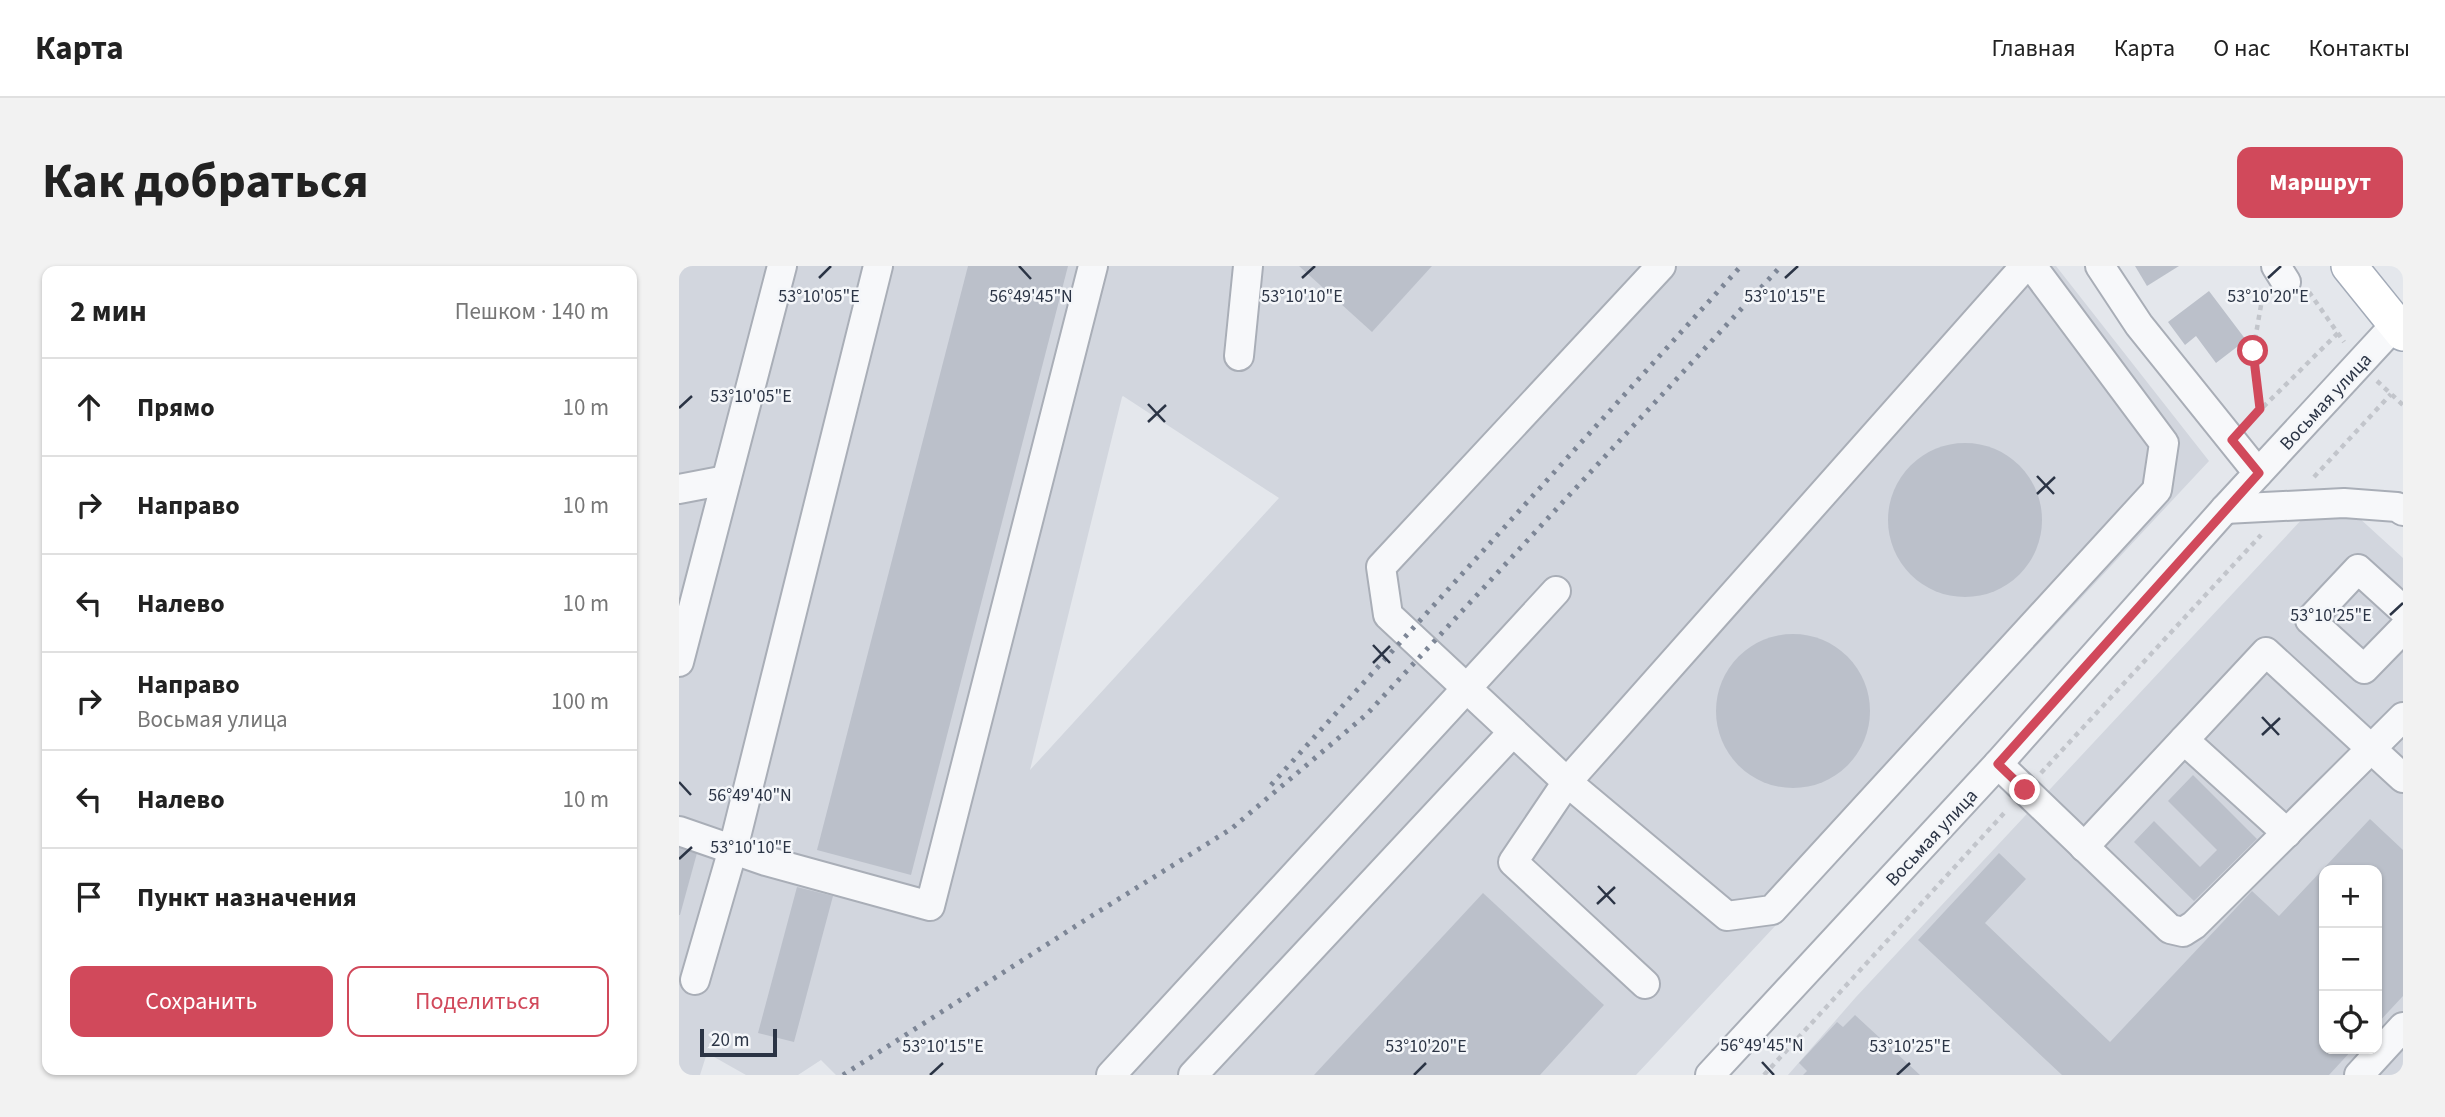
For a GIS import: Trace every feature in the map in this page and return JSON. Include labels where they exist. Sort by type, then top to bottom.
[{"type":"main road","points":[[2349,266],[2400,325]]},
{"type":"street","points":[[679,662],[782,266]]},
{"type":"street","points":[[695,980],[733,849],[878,266]]},
{"type":"street","points":[[679,831],[930,906],[1093,266]]},
{"type":"street","points":[[1239,356],[1248,266]]},
{"type":"street","points":[[1661,266],[1381,567],[1388,615],[1567,782],[1727,916],[1772,910],[2157,490],[2164,443],[2032,266]]},
{"type":"street","points":[[1644,984],[1513,862],[1567,782],[2025,266]]},
{"type":"street","points":[[2100,266],[2139,325],[2259,473]]},
{"type":"street","name":"Восьмая улица","points":[[1710,1075],[1998,764],[2225,509],[2400,325]]},
{"type":"street","points":[[679,489],[726,480]]},
{"type":"street","points":[[2225,509],[2344,503],[2397,507],[2403,511]]},
{"type":"street","points":[[2403,610],[2358,569],[2310,620],[2364,668],[2403,629]]},
{"type":"street","points":[[1111,1075],[1556,591]]},
{"type":"street","points":[[2084,847],[2266,652],[2403,778]]},
{"type":"street","points":[[1998,764],[2170,929],[2183,932],[2194,925],[2403,717]]},
{"type":"street","points":[[1193,1075],[1513,732]]},
{"type":"street","points":[[2184,740],[2287,833]]},
{"type":"street","points":[[2359,1075],[2403,1027]]},
{"type":"path","points":[[2260,409],[2253,351],[2275,279]]},
{"type":"path","points":[[2232,440],[2338,333]]},
{"type":"path","points":[[1764,1075],[2391,394]]},
{"type":"shaded area","points":[[679,266],[2056,266],[2209,461],[1636,1075],[836,1075],[821,1060],[798,1075],[746,1075],[707,1053],[700,1075],[679,1075]],"holes":[[[1122,397],[1279,498],[1030,770]]]},
{"type":"shaded area","points":[[2357,516],[2403,558],[2403,1075],[1788,1075],[1856,997],[2304,517]]},
{"type":"building","points":[[968,266],[1068,266],[911,875],[817,850]]},
{"type":"building","points":[[1299,266],[1432,266],[1372,332]]},
{"type":"building","points":[[2135,266],[2179,266],[2147,286]]},
{"type":"building","points":[[2209,291],[2246,340],[2216,363],[2196,336],[2185,345],[2168,322]]},
{"type":"building","points":[[1965,443],[1995,449],[2020,465],[2036,490],[2042,520],[2036,550],[2020,575],[1995,591],[1965,597],[1935,591],[1910,575],[1894,550],[1888,520],[1894,490],[1910,465],[1935,449]]},
{"type":"building","points":[[1793,634],[1823,640],[1848,656],[1864,681],[1870,711],[1864,741],[1848,766],[1823,782],[1793,788],[1763,782],[1738,766],[1722,741],[1716,711],[1722,681],[1738,656],[1763,640]]},
{"type":"building","points":[[2193,775],[2257,839],[2194,901],[2134,842],[2154,821],[2200,867],[2217,850],[2168,801]]},
{"type":"building","points":[[2370,819],[2403,850],[2403,996],[2382,1019],[2382,865],[2327,865]]},
{"type":"building","points":[[679,836],[700,842],[680,915],[679,915]]},
{"type":"building","points":[[1999,853],[2026,879],[1985,923],[2110,1042],[2252,891],[2279,916],[2319,873],[2319,1054],[2348,1054],[2329,1075],[2062,1075],[1918,940]]},
{"type":"building","points":[[797,887],[833,896],[794,1042],[758,1033]]},
{"type":"building","points":[[1483,893],[1604,1005],[1540,1075],[1314,1075]]},
{"type":"building","points":[[1855,1015],[1920,1075],[1803,1075],[1807,1071],[1799,1063],[1837,1022],[1843,1027]]},
{"type":"railway","points":[[1271,785],[1741,266]]},
{"type":"railway","points":[[843,1075],[1231,829],[1367,714],[1781,266]]},
{"type":"route","points":[[2025,790],[1998,764],[2259,473],[2232,440],[2260,409],[2253,351]]}]
